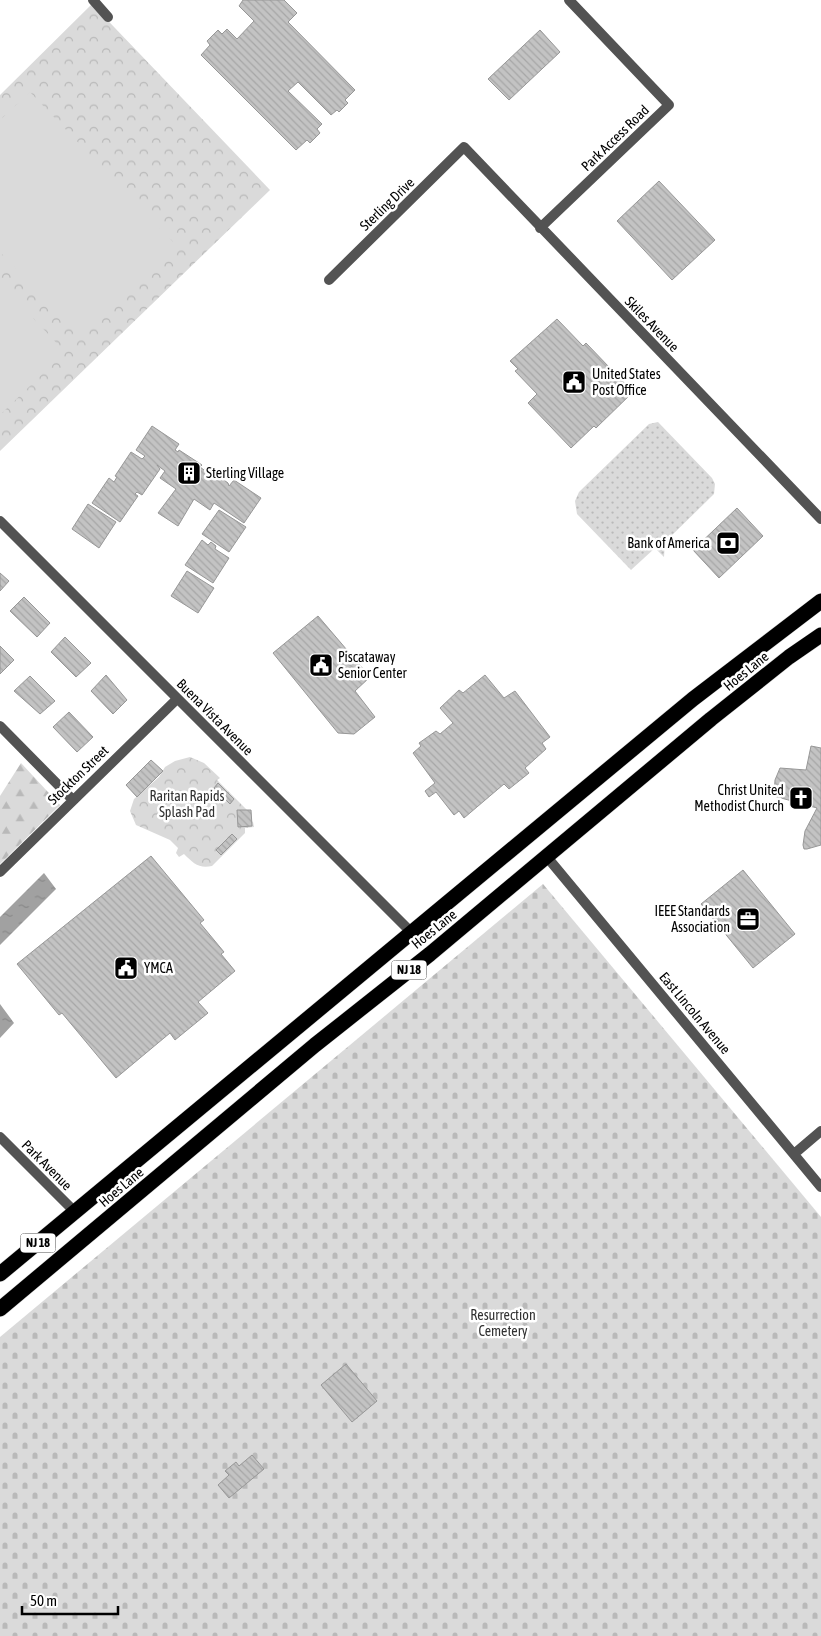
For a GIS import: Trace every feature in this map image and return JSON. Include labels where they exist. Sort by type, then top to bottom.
[{"type":"highway","name":"Hoes Lane","points":[[0,1274],[694,699],[821,601]]},
{"type":"highway","name":"Hoes Lane","points":[[0,1309],[315,1045],[547,857],[711,719],[821,635]]},
{"type":"street","points":[[93,0],[108,16]]},
{"type":"street","name":"Park Access Road","points":[[540,228],[669,105],[569,0]]},
{"type":"street","name":"Skiles Avenue","points":[[464,147],[821,519]]},
{"type":"street","name":"Sterling Drive","points":[[329,280],[464,147]]},
{"type":"street","name":"Buena Vista Avenue","points":[[0,521],[411,932]]},
{"type":"street","name":"Stockton Street","points":[[0,872],[72,799],[177,699]]},
{"type":"street","points":[[0,726],[72,799]]},
{"type":"street","name":"East Lincoln Avenue","points":[[547,857],[821,1187]]},
{"type":"street","points":[[794,1154],[821,1131]]},
{"type":"street","name":"Park Avenue","points":[[0,1137],[75,1212]]},
{"type":"green space","points":[[92,4],[270,190],[0,451],[0,95]]},
{"type":"green space","points":[[30,92],[176,245],[80,337],[0,252],[0,120]]},
{"type":"green space","points":[[0,283],[65,352],[0,415]]},
{"type":"green space","points":[[658,422],[712,478],[715,484],[714,494],[665,542],[664,557],[655,548],[631,570],[577,514],[575,501],[579,492],[649,424]]},
{"type":"green space","name":"Raritan Rapids Splash Pad","points":[[190,757],[204,763],[220,778],[217,780],[247,810],[237,810],[253,822],[254,827],[245,828],[245,833],[212,866],[203,867],[190,860],[184,854],[179,857],[176,853],[178,848],[170,840],[136,825],[130,811],[134,799],[159,777],[165,767],[175,761]]},
{"type":"green space","points":[[21,763],[60,805],[0,864],[0,796]]},
{"type":"green space","name":"Resurrection Cemetery","points":[[543,884],[821,1217],[821,1636],[0,1636],[0,1337]]},
{"type":"water","points":[[44,873],[56,889],[0,945],[0,917]]},
{"type":"water","points":[[0,1004],[14,1023],[0,1038]]},
{"type":"building","points":[[243,0],[284,0],[297,13],[288,22],[355,90],[345,100],[348,103],[339,112],[337,110],[331,115],[298,82],[288,91],[322,124],[317,129],[320,133],[310,143],[307,140],[296,150],[201,55],[210,45],[207,41],[218,30],[222,34],[227,29],[237,39],[254,21],[239,6]]},
{"type":"building","points":[[540,30],[560,52],[509,100],[488,79]]},
{"type":"building","points":[[659,181],[715,240],[672,280],[617,221]]},
{"type":"building","name":"United States Post Office","points":[[557,319],[583,346],[586,343],[633,392],[596,428],[594,426],[571,448],[528,403],[537,394],[515,371],[518,369],[510,361]]},
{"type":"building","name":"Sterling Village","points":[[152,426],[179,444],[175,450],[178,452],[179,450],[202,465],[200,467],[204,470],[206,467],[228,483],[229,486],[234,480],[261,498],[244,523],[214,503],[210,510],[194,499],[178,526],[158,513],[176,489],[160,478],[165,471],[157,465],[160,469],[142,495],[137,492],[135,494],[138,496],[120,522],[92,503],[109,478],[114,482],[117,477],[115,476],[131,452],[142,459],[145,456],[136,450]]},
{"type":"building","points":[[88,504],[116,522],[99,548],[72,529]]},
{"type":"building","name":"Bank of America","points":[[737,508],[763,536],[719,578],[693,550]]},
{"type":"building","points":[[219,510],[246,527],[229,552],[202,534]]},
{"type":"building","points":[[202,540],[208,545],[211,542],[216,546],[215,549],[229,558],[213,583],[185,565]]},
{"type":"building","points":[[187,571],[214,588],[198,613],[171,596]]},
{"type":"building","points":[[0,573],[9,581],[0,591]]},
{"type":"building","points":[[24,597],[50,623],[37,637],[10,611]]},
{"type":"building","name":"Piscataway Senior Center","points":[[318,616],[370,677],[355,691],[375,717],[354,734],[338,733],[273,653]]},
{"type":"building","points":[[65,637],[91,663],[76,677],[51,652]]},
{"type":"building","points":[[0,646],[14,660],[0,674]]},
{"type":"building","points":[[106,675],[127,700],[113,714],[91,691]]},
{"type":"building","points":[[485,675],[504,698],[515,691],[550,737],[542,743],[546,749],[525,768],[529,773],[509,789],[504,784],[464,818],[459,811],[454,815],[436,792],[429,797],[425,791],[435,783],[413,753],[421,746],[419,743],[436,731],[440,734],[453,723],[440,708],[459,690],[463,693]]},
{"type":"building","points":[[30,676],[55,701],[40,714],[14,691]]},
{"type":"building","points":[[69,712],[93,737],[77,752],[53,727]]},
{"type":"building","name":"Christ United Methodist Church","points":[[811,746],[821,748],[821,845],[804,849],[805,831],[817,808],[774,796],[775,780],[780,768],[806,770]]},
{"type":"building","points":[[151,760],[163,771],[137,797],[126,785]]},
{"type":"building","points":[[218,783],[234,799],[230,804],[214,788]]},
{"type":"building","points":[[237,810],[251,810],[252,826],[238,827]]},
{"type":"building","points":[[232,834],[237,839],[221,855],[216,850]]},
{"type":"building","name":"YMCA","points":[[151,856],[204,920],[200,923],[224,952],[221,954],[235,971],[198,1002],[208,1013],[175,1040],[170,1033],[116,1078],[62,1013],[59,1015],[17,964]]},
{"type":"building","name":"IEEE Standards Association","points":[[743,870],[795,934],[753,968],[701,904]]},
{"type":"building","points":[[346,1364],[377,1401],[352,1422],[321,1385]]},
{"type":"building","points":[[252,1455],[264,1469],[229,1498],[218,1485],[229,1475],[225,1471],[236,1462],[239,1466]]},
{"type":"place","name":"United States Post Office","points":[[574,382]]},
{"type":"place","name":"Sterling Village","points":[[189,473]]},
{"type":"place","name":"Bank of America","points":[[728,543]]},
{"type":"place","name":"Piscataway Senior Center","points":[[321,665]]},
{"type":"place","name":"Christ United Methodist Church","points":[[801,798]]},
{"type":"place","name":"IEEE Standards Association","points":[[748,919]]},
{"type":"place","name":"YMCA","points":[[126,968]]}]
